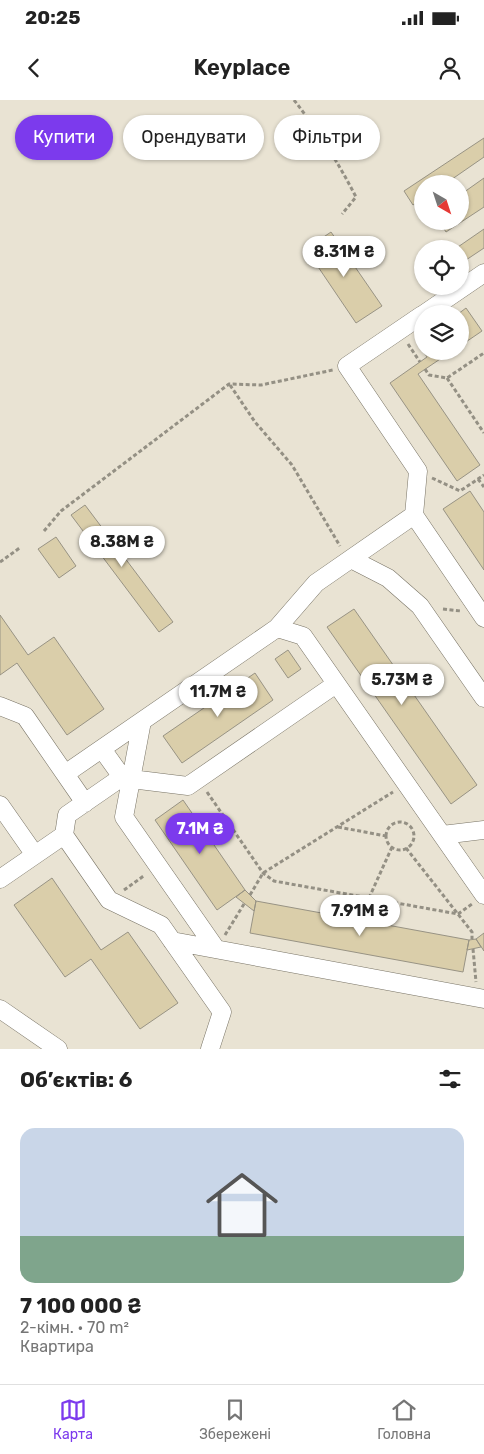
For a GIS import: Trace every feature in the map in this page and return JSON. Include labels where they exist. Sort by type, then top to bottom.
[{"type":"street","points":[[436,305],[484,273]]},
{"type":"street","points":[[414,320],[347,366],[418,471],[414,515],[483,616]]},
{"type":"street","points":[[65,774],[276,628],[316,583],[414,515]]},
{"type":"street","points":[[351,559],[388,578],[420,606],[484,698]]},
{"type":"street","points":[[276,628],[303,636],[484,895]]},
{"type":"street","points":[[131,779],[188,786],[336,684]]},
{"type":"street","points":[[0,706],[25,716],[85,803]]},
{"type":"street","points":[[142,721],[124,817],[216,949]]},
{"type":"street","points":[[102,749],[122,777],[67,815],[64,835],[109,900],[161,925],[222,1012],[210,1049]]},
{"type":"street","points":[[0,804],[35,855]]},
{"type":"street","points":[[442,835],[484,830]]},
{"type":"street","points":[[0,879],[64,835]]},
{"type":"street","points":[[172,941],[481,998]]},
{"type":"street","points":[[0,1009],[58,1049]]},
{"type":"path","points":[[294,100],[341,167],[356,197],[342,214]]},
{"type":"path","points":[[399,331],[420,362]]},
{"type":"path","points":[[425,370],[429,375],[447,378],[484,352]]},
{"type":"path","points":[[44,531],[62,511],[229,384],[261,384],[304,378],[347,366]]},
{"type":"path","points":[[447,378],[484,433]]},
{"type":"path","points":[[229,384],[255,422],[292,465],[336,540],[351,559]]},
{"type":"path","points":[[418,471],[460,491],[484,475]]},
{"type":"path","points":[[478,479],[484,487]]},
{"type":"path","points":[[0,562],[21,547]]},
{"type":"path","points":[[420,606],[483,616]]},
{"type":"path","points":[[198,779],[264,873],[274,881],[458,914]]},
{"type":"path","points":[[250,895],[264,873],[407,784]]},
{"type":"path","points":[[392,847],[386,836],[389,828],[396,822],[409,825],[414,837],[406,848]]},
{"type":"path","points":[[338,827],[386,836]]},
{"type":"path","points":[[369,898],[392,847]]},
{"type":"path","points":[[392,847],[406,848],[472,932],[472,939]]},
{"type":"path","points":[[109,900],[158,866]]},
{"type":"path","points":[[216,949],[244,904]]},
{"type":"path","points":[[473,949],[481,998]]},
{"type":"building","points":[[484,138],[484,157],[458,175],[428,175]]},
{"type":"building","points":[[484,178],[484,207],[469,217],[469,189]]},
{"type":"building","points":[[414,184],[414,204],[413,205],[404,191]]},
{"type":"building","points":[[484,229],[484,248],[469,258],[468,240]]},
{"type":"building","points":[[331,232],[382,306],[356,323],[306,249]]},
{"type":"building","points":[[469,312],[482,331],[469,340]]},
{"type":"building","points":[[423,360],[439,360],[418,374],[480,465],[457,481],[390,383]]},
{"type":"building","points":[[470,491],[484,512],[484,570],[443,509]]},
{"type":"building","points":[[85,505],[173,622],[159,632],[71,515]]},
{"type":"building","points":[[56,537],[76,566],[59,578],[38,549]]},
{"type":"building","points":[[354,609],[477,785],[451,804],[327,627]]},
{"type":"building","points":[[0,615],[28,655],[54,637],[104,709],[67,735],[17,663],[0,675]]},
{"type":"building","points":[[288,650],[301,669],[288,678],[275,659]]},
{"type":"building","points":[[255,673],[273,700],[182,763],[163,736]]},
{"type":"building","points":[[183,800],[245,890],[217,910],[155,820]]},
{"type":"building","points":[[52,878],[101,950],[128,932],[178,1003],[140,1029],[91,959],[65,977],[14,905]]},
{"type":"building","points":[[245,890],[256,901],[254,911],[236,897]]},
{"type":"building","points":[[256,901],[469,940],[463,972],[250,933]]},
{"type":"building","points":[[484,933],[484,951],[476,939]]},
{"type":"building","points":[[476,939],[481,947],[467,950],[469,940]]}]
